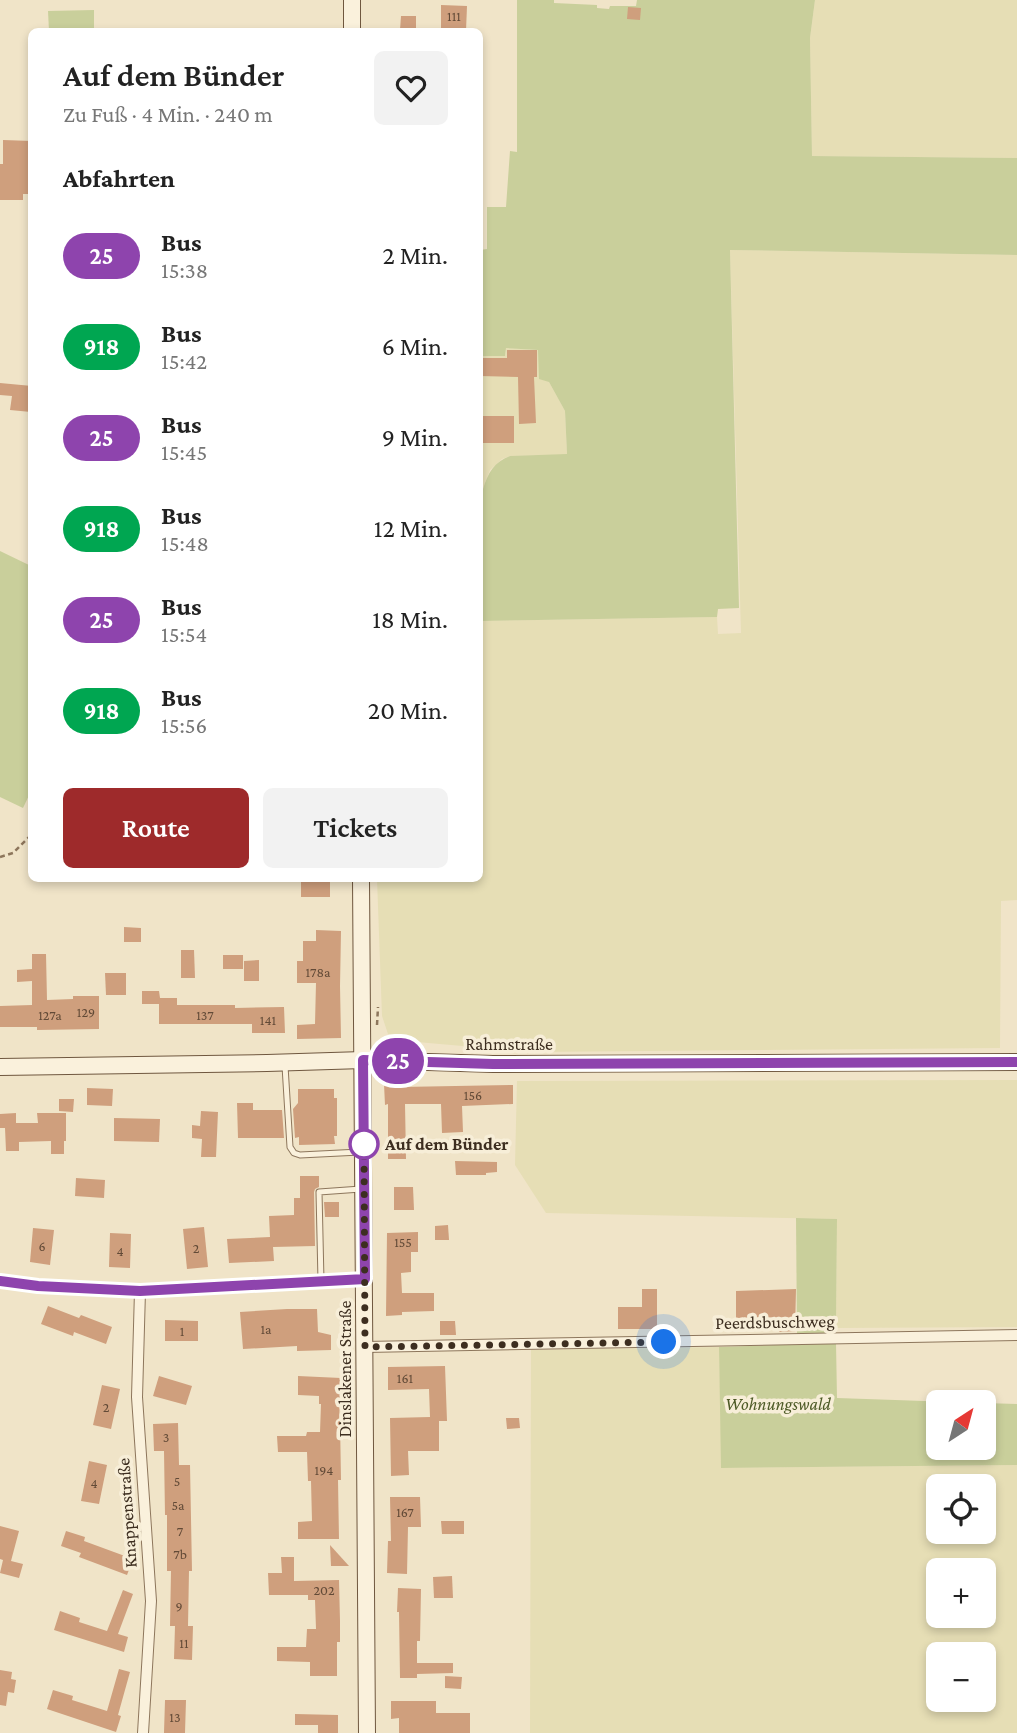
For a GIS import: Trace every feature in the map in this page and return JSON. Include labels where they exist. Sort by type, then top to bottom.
[{"type":"main road","points":[[352,0],[352,28]]},
{"type":"main road","name":"Dinslakener Straße","points":[[361,882],[367,1733]]},
{"type":"main road","name":"Rahmstraße","points":[[0,1067],[363,1060],[493,1064],[1017,1062]]},
{"type":"street","points":[[0,1281],[38,1286],[140,1291],[365,1279]]},
{"type":"street","name":"Knappenstraße","points":[[140,1291],[136,1397],[151,1601],[143,1733]]},
{"type":"street","name":"Peerdsbuschweg","points":[[365,1347],[1017,1335]]},
{"type":"lane","points":[[285,1063],[290,1147],[294,1153],[364,1152]]},
{"type":"lane","points":[[321,1282],[319,1192],[364,1189]]},
{"type":"path","points":[[0,857],[13,853],[28,838]]},
{"type":"shaded area","points":[[815,0],[1017,0],[1017,158],[812,156],[810,38]]},
{"type":"shaded area","points":[[730,250],[1017,255],[1017,900],[1001,901],[1000,1048],[530,1052],[406,1041],[388,1034],[382,1016],[377,882],[483,882],[483,621],[717,617],[718,634],[741,633]]},
{"type":"shaded area","points":[[506,348],[539,350],[549,382],[565,411],[567,455],[510,456],[502,459],[490,470],[483,489],[483,356],[505,356]]},
{"type":"shaded area","points":[[1017,1080],[1017,1327],[836,1328],[837,1219],[546,1213],[515,1165],[517,1081]]},
{"type":"shaded area","points":[[719,1347],[722,1468],[1017,1465],[1017,1733],[530,1733],[531,1350]]},
{"type":"green space","points":[[517,0],[554,0],[554,3],[597,5],[597,8],[609,9],[610,6],[636,6],[637,0],[815,0],[810,38],[812,156],[1017,158],[1017,255],[730,250],[739,608],[718,609],[717,617],[483,621],[483,489],[490,473],[504,458],[510,456],[567,454],[565,411],[549,382],[539,379],[538,350],[506,348],[505,356],[483,356],[483,250],[487,249],[487,207],[506,207],[510,151],[517,152]]},
{"type":"green space","points":[[94,10],[94,28],[49,28],[48,11]]},
{"type":"green space","points":[[0,551],[28,565],[28,797],[23,808],[0,797]]},
{"type":"green space","points":[[796,1218],[837,1219],[836,1328],[830,1334],[797,1334]]},
{"type":"green space","name":"Wohnungswald","points":[[836,1343],[837,1398],[926,1401],[926,1460],[996,1460],[996,1403],[1017,1404],[1017,1465],[721,1468],[719,1347]]},
{"type":"building","points":[[441,5],[467,6],[466,28],[441,28]]},
{"type":"building","points":[[628,7],[641,8],[640,20],[627,19]]},
{"type":"building","points":[[401,16],[416,16],[416,28],[400,28]]},
{"type":"building","points":[[3,140],[28,141],[28,194],[23,194],[23,200],[0,200],[0,164],[3,164]]},
{"type":"building","points":[[507,350],[537,350],[537,377],[534,377],[536,423],[519,424],[518,377],[483,376],[483,358],[507,358]]},
{"type":"building","points":[[0,383],[28,386],[28,412],[10,410],[12,396],[0,395]]},
{"type":"building","points":[[483,416],[514,416],[514,443],[483,443]]},
{"type":"building","points":[[301,882],[330,882],[330,897],[301,897]]},
{"type":"building","points":[[124,927],[141,928],[141,942],[124,942]]},
{"type":"building","points":[[316,930],[341,931],[341,1038],[297,1039],[297,1025],[315,1024],[316,983],[297,983],[297,961],[303,961],[303,941],[316,941]]},
{"type":"building","points":[[181,950],[194,950],[195,978],[181,978]]},
{"type":"building","points":[[32,954],[46,954],[47,1000],[99,996],[99,1029],[37,1030],[37,1027],[0,1027],[0,1006],[32,1005],[32,981],[17,982],[17,970],[32,969]]},
{"type":"building","points":[[223,955],[243,955],[243,969],[223,969]]},
{"type":"building","points":[[259,960],[259,981],[244,981],[244,961]]},
{"type":"building","points":[[105,973],[126,973],[126,995],[106,995]]},
{"type":"building","points":[[142,991],[159,991],[160,998],[177,998],[177,1005],[284,1007],[285,1033],[252,1033],[252,1024],[159,1024],[159,1004],[142,1004]]},
{"type":"building","points":[[384,1084],[401,1084],[401,1087],[513,1085],[513,1104],[462,1106],[463,1132],[442,1133],[441,1104],[405,1104],[406,1159],[388,1159],[388,1104],[385,1105]]},
{"type":"building","points":[[87,1088],[113,1089],[112,1106],[87,1105]]},
{"type":"building","points":[[298,1089],[334,1089],[334,1098],[337,1098],[335,1144],[299,1145],[299,1137],[295,1138],[293,1109],[298,1103]]},
{"type":"building","points":[[59,1099],[74,1099],[73,1112],[59,1111]]},
{"type":"building","points":[[237,1103],[253,1103],[253,1110],[282,1110],[284,1138],[238,1138]]},
{"type":"building","points":[[201,1111],[218,1112],[216,1157],[201,1157],[202,1139],[192,1138],[192,1125],[200,1126]]},
{"type":"building","points":[[16,1113],[16,1123],[38,1123],[37,1113],[66,1113],[64,1154],[51,1154],[51,1141],[19,1142],[19,1151],[6,1151],[5,1128],[0,1128],[0,1114]]},
{"type":"building","points":[[114,1118],[160,1119],[159,1142],[114,1141]]},
{"type":"building","points":[[455,1161],[497,1162],[497,1172],[486,1175],[456,1175]]},
{"type":"building","points":[[300,1176],[319,1176],[319,1187],[314,1192],[315,1246],[273,1247],[274,1261],[229,1263],[227,1239],[270,1237],[269,1216],[294,1215],[294,1198],[300,1198]]},
{"type":"building","points":[[76,1178],[105,1180],[104,1198],[75,1196]]},
{"type":"building","points":[[394,1187],[413,1187],[414,1210],[394,1210]]},
{"type":"building","points":[[324,1202],[339,1202],[339,1217],[325,1217]]},
{"type":"building","points":[[448,1225],[449,1240],[435,1240],[435,1226]]},
{"type":"building","points":[[204,1227],[208,1267],[187,1269],[183,1229]]},
{"type":"building","points":[[33,1228],[54,1230],[50,1265],[30,1262]]},
{"type":"building","points":[[418,1232],[418,1252],[411,1252],[411,1272],[401,1273],[402,1293],[434,1293],[434,1311],[402,1312],[402,1315],[386,1316],[387,1233]]},
{"type":"building","points":[[110,1233],[131,1234],[130,1268],[109,1267]]},
{"type":"building","points":[[642,1289],[657,1289],[657,1329],[618,1329],[618,1307],[642,1307]]},
{"type":"building","points":[[796,1289],[795,1331],[779,1332],[779,1319],[736,1319],[736,1291]]},
{"type":"building","points":[[48,1306],[112,1327],[106,1344],[41,1324]]},
{"type":"building","points":[[317,1309],[318,1332],[331,1335],[331,1350],[297,1351],[297,1346],[243,1349],[240,1312]]},
{"type":"building","points":[[165,1320],[198,1321],[198,1341],[165,1341]]},
{"type":"building","points":[[440,1321],[455,1321],[456,1335],[440,1335]]},
{"type":"building","points":[[445,1366],[447,1421],[439,1421],[439,1451],[408,1451],[409,1475],[391,1476],[390,1418],[430,1417],[429,1389],[388,1390],[388,1367]]},
{"type":"building","points":[[159,1376],[192,1386],[186,1405],[153,1396]]},
{"type":"building","points":[[298,1376],[341,1378],[339,1539],[298,1539],[298,1522],[312,1521],[307,1452],[278,1452],[277,1436],[306,1436],[307,1432],[320,1432],[321,1404],[319,1396],[298,1395]]},
{"type":"building","points":[[102,1385],[120,1389],[111,1429],[93,1425]]},
{"type":"building","points":[[506,1418],[519,1418],[520,1428],[507,1429]]},
{"type":"building","points":[[178,1423],[179,1465],[190,1465],[192,1571],[189,1571],[188,1626],[193,1626],[192,1660],[174,1659],[175,1626],[170,1626],[171,1571],[167,1571],[164,1451],[154,1451],[153,1424]]},
{"type":"building","points":[[89,1461],[107,1465],[99,1504],[81,1501]]},
{"type":"building","points":[[390,1497],[420,1497],[421,1527],[408,1527],[407,1574],[387,1573],[388,1541],[391,1541]]},
{"type":"building","points":[[441,1521],[464,1521],[464,1534],[442,1534]]},
{"type":"building","points":[[0,1526],[19,1531],[11,1561],[23,1564],[19,1578],[0,1573],[3,1560],[0,1559]]},
{"type":"building","points":[[66,1531],[85,1537],[84,1541],[133,1559],[127,1575],[79,1557],[81,1553],[61,1546]]},
{"type":"building","points":[[330,1545],[349,1566],[331,1566]]},
{"type":"building","points":[[281,1557],[294,1557],[294,1581],[339,1580],[340,1642],[337,1642],[337,1676],[310,1676],[310,1662],[277,1661],[277,1647],[306,1647],[307,1629],[316,1629],[315,1600],[308,1600],[308,1595],[269,1595],[268,1573],[282,1573]]},
{"type":"building","points":[[452,1576],[453,1598],[434,1598],[433,1577]]},
{"type":"building","points":[[398,1588],[421,1589],[417,1663],[453,1663],[453,1673],[417,1674],[417,1678],[400,1678]]},
{"type":"building","points":[[123,1590],[133,1594],[118,1634],[128,1637],[124,1652],[54,1630],[60,1611],[80,1618],[79,1622],[107,1631]]},
{"type":"building","points":[[119,1669],[130,1672],[116,1732],[47,1709],[53,1690],[73,1696],[72,1700],[107,1711]]},
{"type":"building","points":[[0,1670],[12,1672],[11,1679],[16,1680],[14,1693],[8,1692],[6,1706],[0,1705]]},
{"type":"building","points":[[445,1676],[462,1677],[461,1689],[445,1688]]},
{"type":"building","points":[[165,1700],[186,1700],[185,1733],[164,1733]]},
{"type":"building","points":[[391,1701],[436,1701],[436,1713],[470,1713],[470,1733],[399,1733],[399,1718],[391,1719]]},
{"type":"building","points":[[295,1714],[338,1715],[338,1733],[318,1733],[318,1725],[295,1725]]},
{"type":"bus line","name":"25","points":[[0,1281],[38,1286],[140,1291],[365,1279],[363,1060],[493,1064],[1017,1062]]},
{"type":"place","name":"Auf dem Bünder","points":[[364,1144]]},
{"type":"route","points":[[364,1144],[365,1347],[664,1342]]}]
